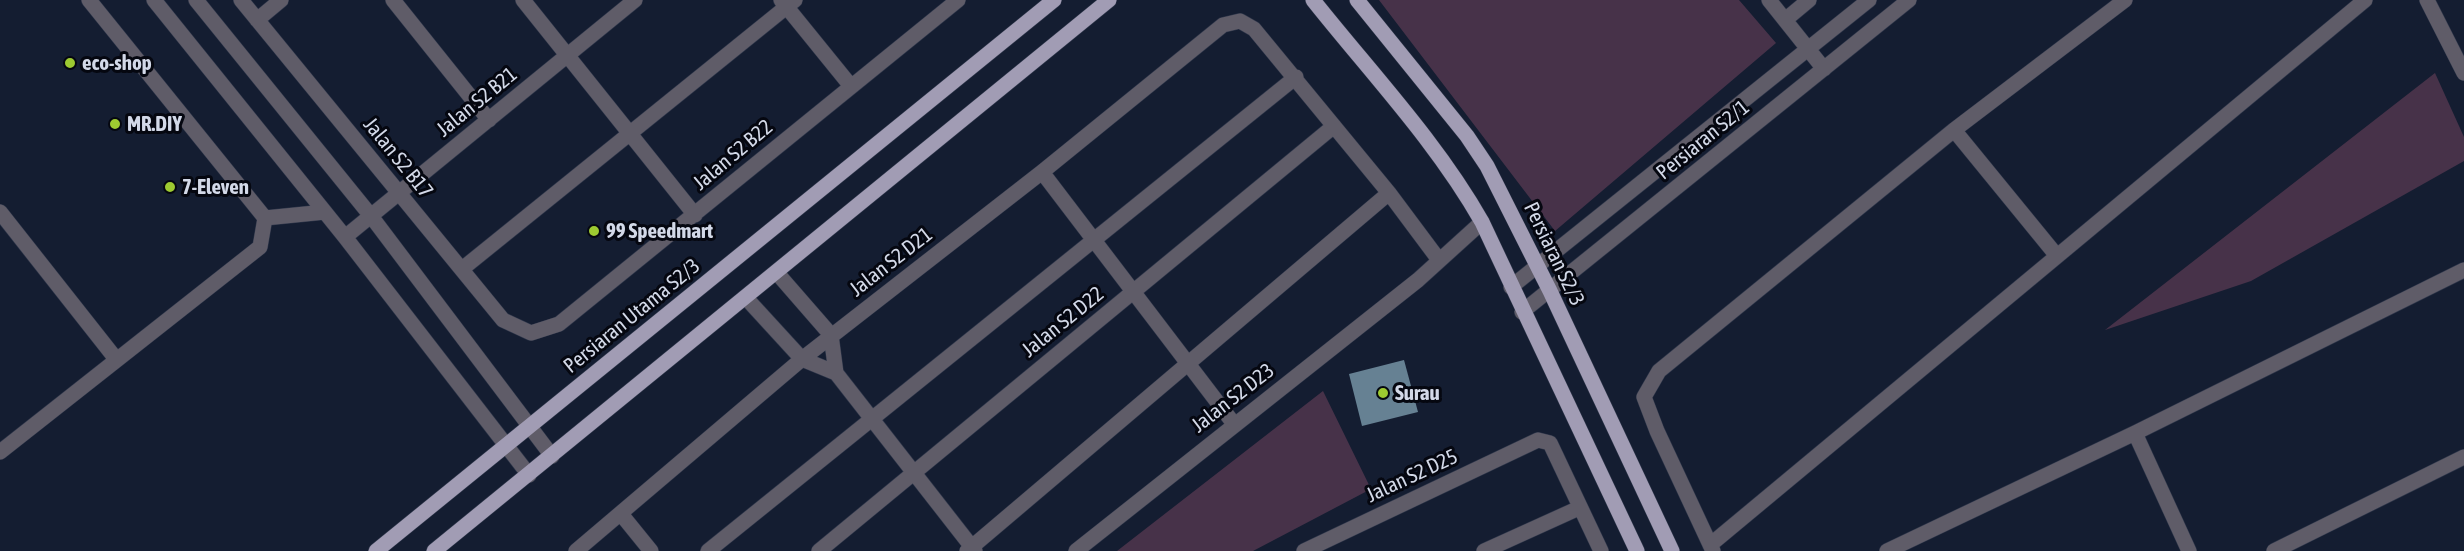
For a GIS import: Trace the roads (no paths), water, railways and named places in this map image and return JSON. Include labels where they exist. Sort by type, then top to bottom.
[{"type":"main road","name":"Persiaran Utama S2/3","points":[[376,551],[1054,0]]},
{"type":"main road","points":[[434,551],[747,299],[1109,0]]},
{"type":"main road","points":[[1313,0],[1428,141],[1465,192],[1482,222],[1522,312],[1637,551]]},
{"type":"main road","name":"Persiaran S2/3","points":[[1358,0],[1467,136],[1487,166],[1550,291],[1672,551]]},
{"type":"street","points":[[0,452],[260,247],[265,218],[89,0]]},
{"type":"street","points":[[154,0],[345,237],[528,475]]},
{"type":"street","points":[[196,0],[371,216],[552,456]]},
{"type":"street","name":"Jalan S2 B17","points":[[241,0],[503,320],[531,333]]},
{"type":"street","points":[[257,20],[281,0]]},
{"type":"street","points":[[393,0],[489,120]]},
{"type":"street","points":[[523,0],[695,215]]},
{"type":"street","name":"Jalan S2 B21","points":[[345,237],[635,0]]},
{"type":"street","name":"Jalan S2 B22","points":[[531,333],[560,324],[958,0]]},
{"type":"street","points":[[1768,0],[1824,69]]},
{"type":"street","points":[[1785,20],[1809,0]]},
{"type":"street","name":"Persiaran S2/1","points":[[1511,287],[1869,0]]},
{"type":"street","name":"Persiaran S2/1","points":[[1522,312],[1909,0]]},
{"type":"street","points":[[2125,0],[1954,130],[1659,371],[1644,398],[1711,548],[2056,256],[2365,0]]},
{"type":"street","points":[[2427,0],[2464,73]]},
{"type":"street","points":[[462,269],[630,134],[787,2],[850,86]]},
{"type":"street","name":"Jalan S2 D21","points":[[576,551],[831,335],[1042,172],[1223,25],[1240,21],[1254,30],[1296,77]]},
{"type":"street","points":[[708,551],[1296,77],[1389,193],[1439,261]]},
{"type":"street","name":"Jalan S2 D22","points":[[819,551],[1334,126]]},
{"type":"street","points":[[1954,130],[2056,256]]},
{"type":"street","points":[[1042,172],[1234,424]]},
{"type":"street","points":[[747,299],[802,359],[836,373],[971,550],[1389,193]]},
{"type":"street","points":[[0,212],[116,359]]},
{"type":"street","points":[[265,218],[325,212]]},
{"type":"street","name":"Jalan S2 D23","points":[[1076,551],[1418,280],[1482,222]]},
{"type":"street","points":[[1887,551],[2135,433],[2464,270]]},
{"type":"street","points":[[777,273],[831,335],[836,373]]},
{"type":"street","points":[[2135,433],[2189,551]]},
{"type":"street","name":"Jalan S2 D25","points":[[1304,551],[1328,545],[1538,440],[1550,443],[1579,508]]},
{"type":"street","points":[[2274,551],[2464,457]]},
{"type":"street","points":[[1484,551],[1579,508],[1601,551]]},
{"type":"street","points":[[621,514],[651,551]]},
{"type":"place","name":"eco-shop","points":[[70,63]]},
{"type":"place","name":"MR.DIY","points":[[115,124]]},
{"type":"place","name":"7-Eleven","points":[[170,187]]},
{"type":"place","name":"99 Speedmart","points":[[594,231]]},
{"type":"place","name":"Surau","points":[[1383,393]]}]
